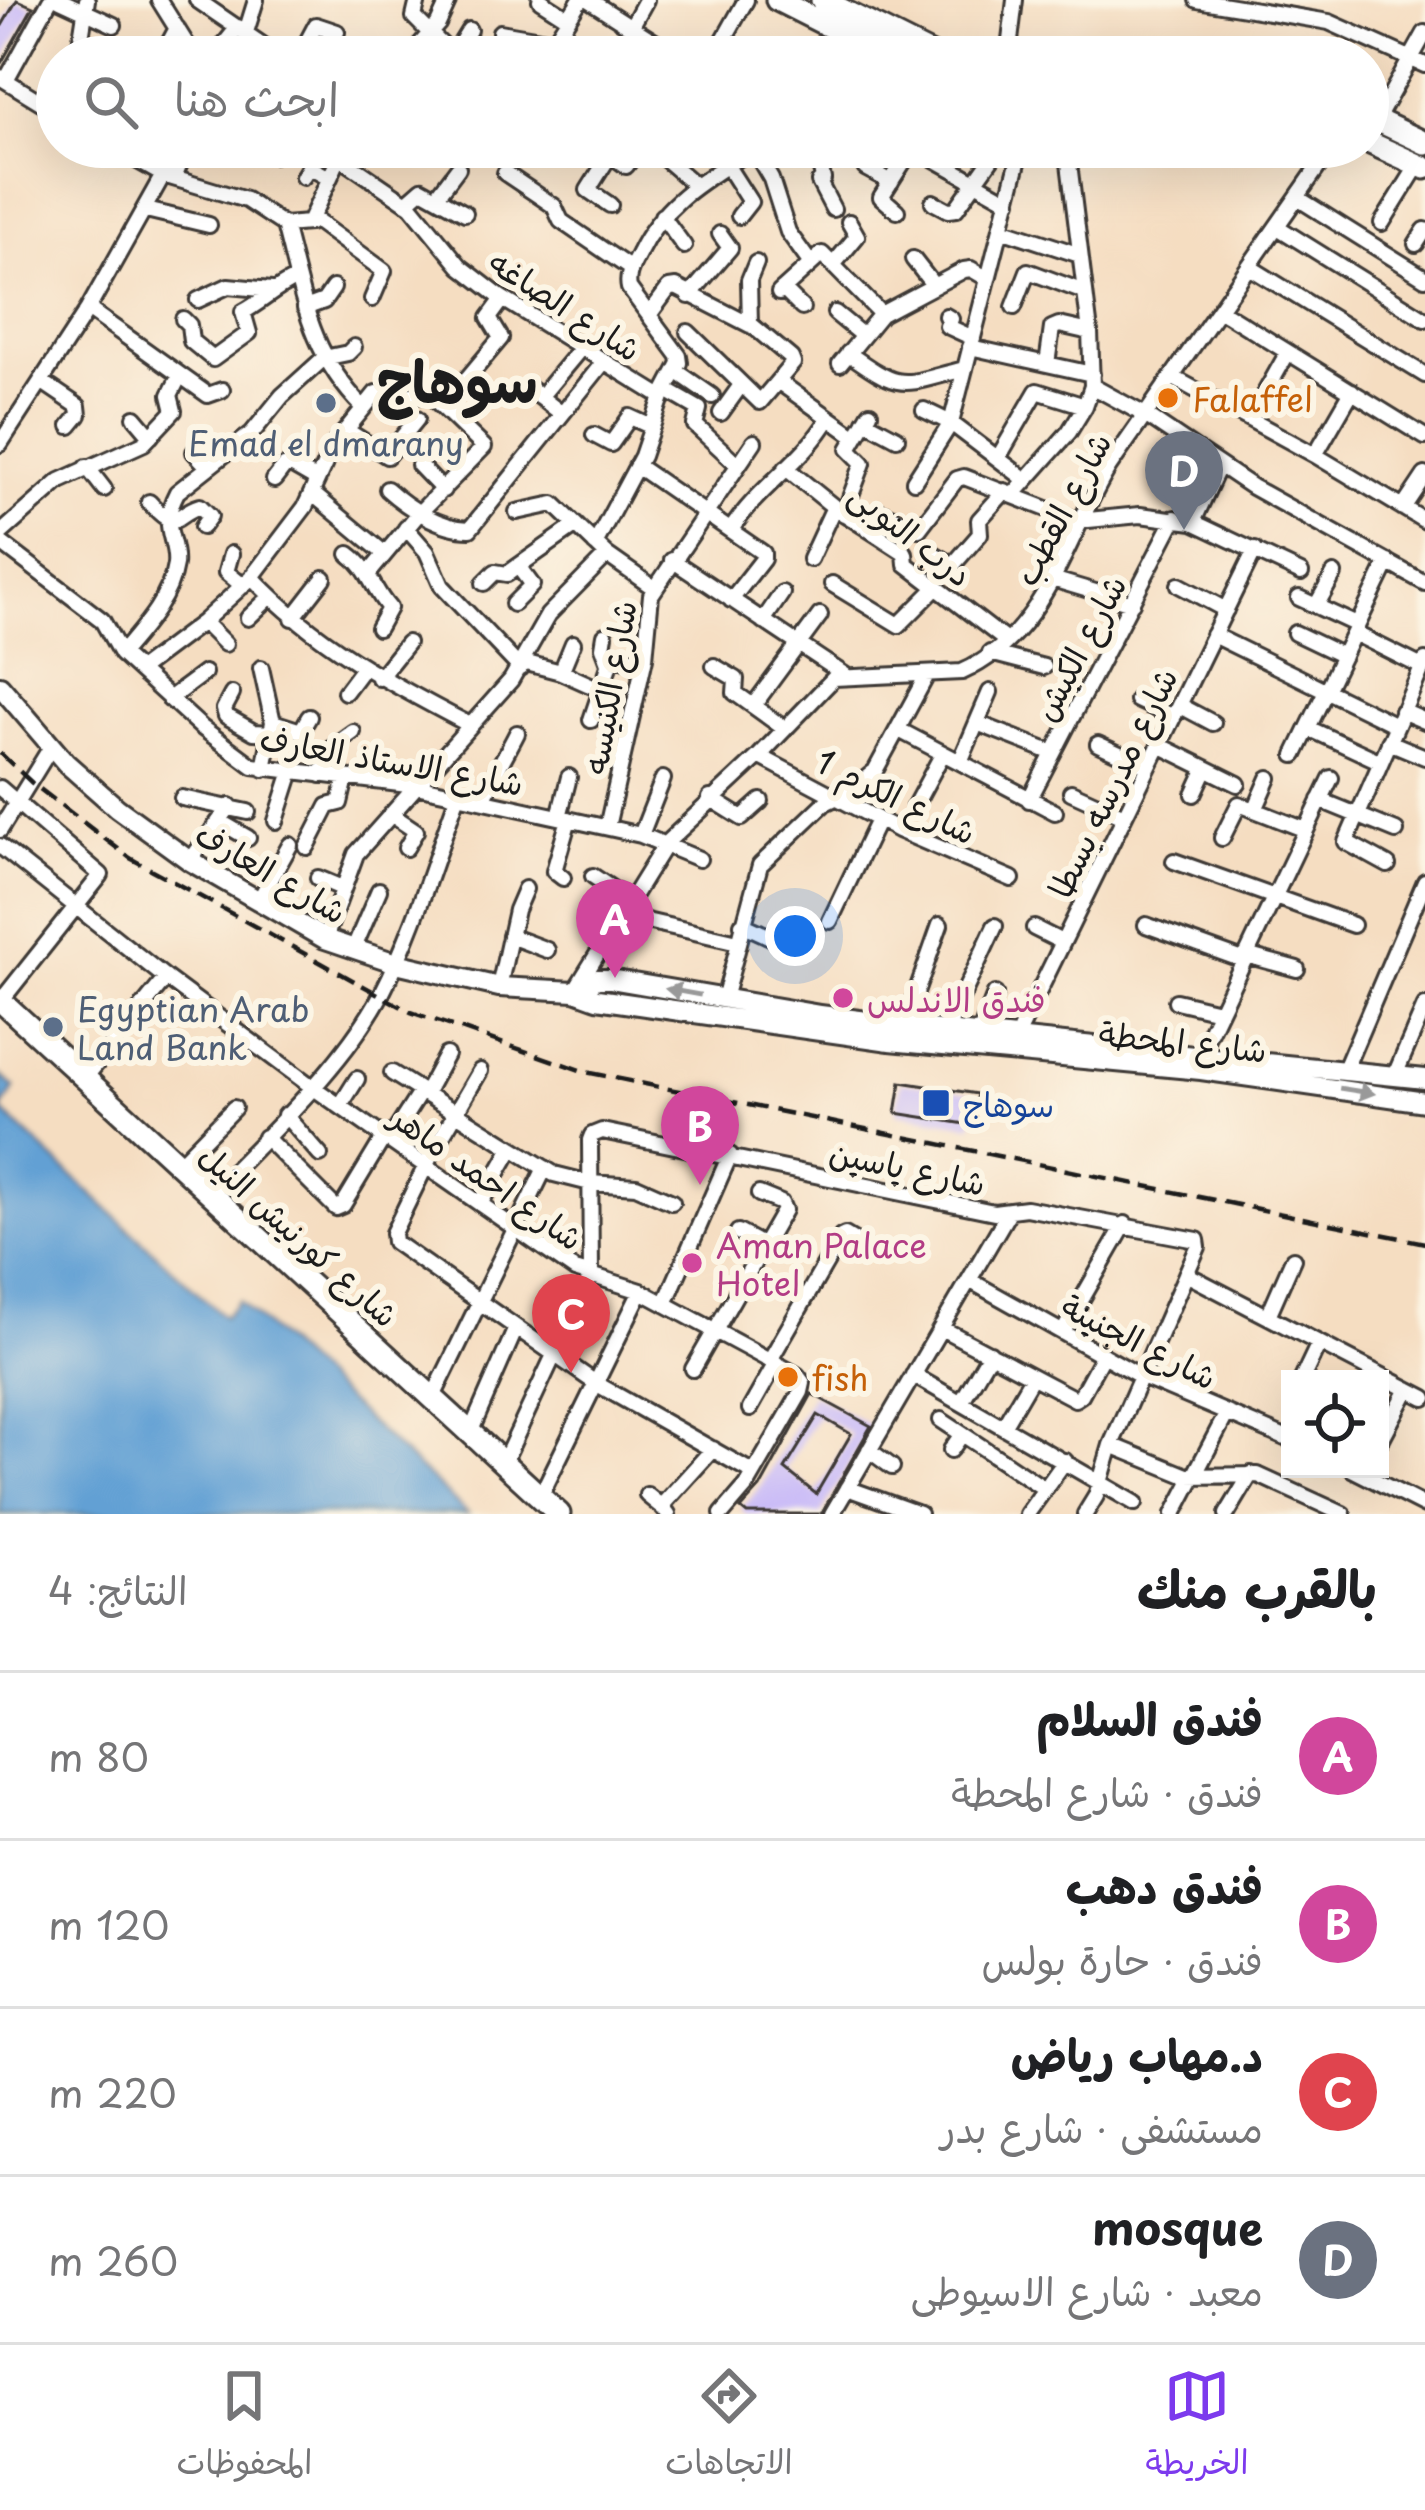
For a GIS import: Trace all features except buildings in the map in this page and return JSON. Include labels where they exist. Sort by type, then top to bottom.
[{"type":"main road","points":[[777,0],[846,36]]},
{"type":"main road","points":[[823,0],[894,36]]},
{"type":"main road","points":[[1389,132],[1423,159]]},
{"type":"main road","points":[[1389,148],[1423,159]]},
{"type":"main road","name":"شارع كورنيش النيل","points":[[0,1000],[470,1433],[540,1506]]},
{"type":"main road","name":"شارع كورنيش النيل","points":[[0,1018],[540,1506],[559,1514]]},
{"type":"street","points":[[36,99],[3,78],[50,0]]},
{"type":"street","points":[[60,0],[85,4],[114,25]]},
{"type":"street","points":[[159,0],[182,36]]},
{"type":"street","points":[[197,0],[252,36]]},
{"type":"street","points":[[235,36],[256,0]]},
{"type":"street","points":[[418,0],[412,14],[430,34],[449,0]]},
{"type":"street","points":[[540,0],[568,18]]},
{"type":"street","points":[[555,36],[584,0],[638,36]]},
{"type":"street","points":[[630,28],[646,0]]},
{"type":"street","points":[[726,36],[746,0]]},
{"type":"street","points":[[1011,36],[1015,0]]},
{"type":"street","points":[[1197,0],[1329,22],[1361,36]]},
{"type":"street","points":[[80,36],[85,4]]},
{"type":"street","points":[[310,36],[316,25],[337,32]]},
{"type":"street","points":[[173,36],[177,28]]},
{"type":"street","points":[[465,36],[469,30]]},
{"type":"street","points":[[500,32],[523,36]]},
{"type":"street","points":[[1389,90],[1425,33]]},
{"type":"street","points":[[1389,48],[1425,65]]},
{"type":"street","points":[[1382,223],[1423,159]]},
{"type":"street","points":[[152,168],[246,200],[284,225],[306,224],[312,218],[334,168]]},
{"type":"street","points":[[1,439],[174,168]]},
{"type":"street","points":[[303,177],[308,168]]},
{"type":"street","points":[[311,168],[329,178]]},
{"type":"street","name":"شارع الصاغه","points":[[361,168],[424,219],[460,266],[503,299],[603,364],[664,393]]},
{"type":"street","points":[[436,196],[458,168]]},
{"type":"street","points":[[590,168],[598,173]]},
{"type":"street","points":[[600,168],[588,190],[610,205]]},
{"type":"street","points":[[676,168],[694,184]]},
{"type":"street","points":[[325,939],[356,854],[521,665],[542,621],[601,549],[680,360],[627,284],[631,269],[662,216],[694,184],[723,168]]},
{"type":"street","points":[[728,168],[750,202],[739,216]]},
{"type":"street","points":[[765,168],[788,232],[811,264]]},
{"type":"street","points":[[821,168],[823,179],[819,182],[833,209]]},
{"type":"street","points":[[865,168],[891,182]]},
{"type":"street","points":[[897,211],[881,198],[900,168]]},
{"type":"street","points":[[949,168],[1009,201]]},
{"type":"street","points":[[933,202],[953,210],[985,168]]},
{"type":"street","points":[[914,481],[951,423],[1017,168]]},
{"type":"street","points":[[929,551],[954,564],[980,534],[980,520],[1026,480],[1069,432],[1085,406],[1092,380],[1090,332],[1070,168]]},
{"type":"street","name":"شارع القطب","points":[[844,675],[962,672],[1036,611],[1078,521],[1145,415],[1319,168]]},
{"type":"street","points":[[505,173],[554,206],[561,221],[631,269]]},
{"type":"street","points":[[406,203],[419,189],[465,213]]},
{"type":"street","points":[[1299,199],[1425,278]]},
{"type":"street","points":[[146,210],[209,225]]},
{"type":"street","points":[[662,216],[684,246]]},
{"type":"street","points":[[312,218],[384,271],[372,299]]},
{"type":"street","points":[[833,265],[856,236],[848,222]]},
{"type":"street","points":[[284,225],[295,279],[324,358],[363,407]]},
{"type":"street","points":[[1279,228],[1425,319]]},
{"type":"street","points":[[1001,229],[1080,255]]},
{"type":"street","points":[[671,346],[688,332],[693,299],[730,248],[720,234]]},
{"type":"street","points":[[1036,273],[1049,246]]},
{"type":"street","points":[[802,308],[781,291],[822,254],[881,314]]},
{"type":"street","points":[[913,259],[934,286]]},
{"type":"street","points":[[749,325],[749,280],[756,263]]},
{"type":"street","points":[[1251,268],[1425,375]]},
{"type":"street","points":[[965,369],[894,384],[844,358],[881,314],[966,269],[988,279]]},
{"type":"street","points":[[1014,307],[1024,273],[1036,273],[1084,292]]},
{"type":"street","points":[[198,300],[229,286],[272,290],[295,279]]},
{"type":"street","points":[[649,315],[671,287],[749,325],[793,363],[760,402],[688,332]]},
{"type":"street","points":[[305,308],[319,305],[332,288]]},
{"type":"street","points":[[183,319],[196,346],[213,358],[248,333],[243,312],[266,301],[272,290]]},
{"type":"street","points":[[445,405],[501,338],[489,318],[503,299]]},
{"type":"street","points":[[88,309],[210,396],[222,390]]},
{"type":"street","points":[[1220,310],[1425,436]]},
{"type":"street","points":[[835,314],[863,336]]},
{"type":"street","points":[[946,316],[951,319],[947,326],[971,343],[1092,380],[1219,466],[1425,583]]},
{"type":"street","points":[[1047,364],[1052,328],[1090,332]]},
{"type":"street","points":[[239,340],[251,354]]},
{"type":"street","points":[[0,538],[59,482],[151,436],[174,411],[170,395],[177,373],[196,346]]},
{"type":"street","points":[[121,654],[153,614],[172,576],[176,563],[168,534],[177,492],[252,433],[282,396],[324,358],[354,347]]},
{"type":"street","points":[[562,414],[536,393],[580,349]]},
{"type":"street","points":[[1262,400],[1288,352]]},
{"type":"street","points":[[387,489],[420,512],[454,528],[470,529],[603,364]]},
{"type":"street","points":[[915,364],[936,377]]},
{"type":"street","points":[[676,371],[712,396]]},
{"type":"street","points":[[1172,377],[1425,521]]},
{"type":"street","points":[[41,381],[78,406],[79,415],[70,426]]},
{"type":"street","points":[[778,382],[856,437]]},
{"type":"street","points":[[721,413],[741,386]]},
{"type":"street","points":[[1315,455],[1352,391]]},
{"type":"street","points":[[998,458],[1037,392],[1085,406]]},
{"type":"street","points":[[139,670],[247,582],[315,487],[325,460],[376,393],[431,396],[484,447],[370,572]]},
{"type":"street","points":[[664,393],[699,409],[695,425],[737,464]]},
{"type":"street","points":[[924,410],[951,423],[1026,480]]},
{"type":"street","points":[[135,417],[151,436]]},
{"type":"street","points":[[594,435],[611,444],[630,417],[652,427]]},
{"type":"street","points":[[810,559],[863,463],[850,453],[867,417],[896,438]]},
{"type":"street","points":[[730,530],[745,508],[808,450],[829,418]]},
{"type":"street","points":[[346,430],[388,456],[417,419]]},
{"type":"street","name":"شارع الكنيسه","points":[[607,827],[645,658],[654,588],[754,442]]},
{"type":"street","points":[[93,443],[93,464],[104,489]]},
{"type":"street","points":[[194,452],[208,466]]},
{"type":"street","points":[[274,480],[291,465],[385,554]]},
{"type":"street","points":[[418,465],[443,490]]},
{"type":"street","points":[[637,466],[764,556],[731,600]]},
{"type":"street","points":[[1193,522],[1219,466]]},
{"type":"street","name":"درب النوبى","points":[[786,468],[839,511],[906,554],[906,564],[1005,640]]},
{"type":"street","points":[[1403,508],[1425,475]]},
{"type":"street","points":[[881,512],[917,530],[961,476],[1078,521],[1140,515],[1193,522],[1301,573]]},
{"type":"street","points":[[149,502],[169,519],[182,518],[198,506],[210,514],[202,527]]},
{"type":"street","points":[[517,512],[554,504],[601,549],[654,588]]},
{"type":"street","name":"شارع الكبش","points":[[1029,800],[1175,518]]},
{"type":"street","points":[[484,583],[495,572],[505,575],[575,526]]},
{"type":"street","points":[[406,528],[427,552],[442,586],[521,665],[561,672],[599,689]]},
{"type":"street","name":"شارع الاستاذ العارف","points":[[0,538],[102,620],[121,654],[169,699],[235,755],[264,769],[416,786],[484,800],[641,835],[699,860]]},
{"type":"street","name":"شارع مدرسه بسطا","points":[[1016,1038],[1255,550]]},
{"type":"street","points":[[231,554],[226,572],[270,596],[363,668],[470,725]]},
{"type":"street","points":[[350,554],[370,572],[375,593],[389,608],[378,628]]},
{"type":"street","points":[[673,560],[844,675]]},
{"type":"street","points":[[1295,755],[1388,562]]},
{"type":"street","points":[[513,604],[532,585],[518,566]]},
{"type":"street","points":[[1316,606],[1334,574]]},
{"type":"street","points":[[293,618],[325,578]]},
{"type":"street","points":[[1052,578],[1132,603]]},
{"type":"street","points":[[832,584],[899,626],[937,587]]},
{"type":"street","points":[[1179,585],[1226,610]]},
{"type":"street","points":[[763,620],[782,593]]},
{"type":"street","points":[[248,618],[270,596]]},
{"type":"street","points":[[1299,598],[1424,664],[1418,693],[1399,718],[1379,761],[1347,846],[1388,865]]},
{"type":"street","points":[[753,706],[820,615]]},
{"type":"street","points":[[203,622],[225,644]]},
{"type":"street","points":[[1295,633],[1342,656]]},
{"type":"street","points":[[605,635],[603,647],[609,663]]},
{"type":"street","points":[[1213,635],[1326,691],[1399,718],[1425,721]]},
{"type":"street","points":[[380,678],[406,643]]},
{"type":"street","points":[[561,672],[573,643]]},
{"type":"street","points":[[990,653],[1044,667]]},
{"type":"street","points":[[591,720],[609,663],[645,658]]},
{"type":"street","points":[[897,677],[910,659]]},
{"type":"street","points":[[714,666],[735,677],[732,691],[784,729]]},
{"type":"street","points":[[261,668],[273,728],[264,769]]},
{"type":"street","points":[[345,692],[363,668]]},
{"type":"street","points":[[169,699],[204,673]]},
{"type":"street","points":[[575,992],[666,843],[834,678],[844,675]]},
{"type":"street","points":[[724,1000],[754,879],[768,853],[820,807],[875,772],[927,675]]},
{"type":"street","name":"شارع العارف","points":[[0,686],[51,747],[117,808],[190,861],[325,939],[396,963],[499,987],[575,992]]},
{"type":"street","points":[[960,762],[990,692]]},
{"type":"street","points":[[232,694],[226,716],[254,731],[301,731],[309,717]]},
{"type":"street","points":[[1137,700],[1213,722]]},
{"type":"street","points":[[977,723],[1053,753]]},
{"type":"street","points":[[1308,728],[1379,761]]},
{"type":"street","points":[[899,730],[1054,812]]},
{"type":"street","points":[[314,794],[335,745],[353,732]]},
{"type":"street","points":[[484,800],[496,765],[504,760],[517,733]]},
{"type":"street","points":[[1389,742],[1425,758]]},
{"type":"street","points":[[1098,744],[1148,767]]},
{"type":"street","points":[[1159,746],[1238,784]]},
{"type":"street","points":[[0,830],[51,747]]},
{"type":"street","points":[[914,807],[943,753]]},
{"type":"street","name":"شارع الكرم 1","points":[[759,756],[878,820],[1012,879]]},
{"type":"street","points":[[1194,794],[1206,768]]},
{"type":"street","points":[[276,820],[292,771]]},
{"type":"street","points":[[563,878],[554,872],[569,777]]},
{"type":"street","points":[[307,847],[328,806],[340,803],[346,778]]},
{"type":"street","points":[[1255,810],[1269,778]]},
{"type":"street","points":[[1198,1057],[1331,778]]},
{"type":"street","points":[[641,835],[663,779]]},
{"type":"street","points":[[0,788],[100,872],[78,908],[0,1000]]},
{"type":"street","points":[[1071,792],[1124,816]]},
{"type":"street","points":[[209,1196],[357,1032],[396,963],[458,795]]},
{"type":"street","points":[[182,798],[248,812]]},
{"type":"street","points":[[710,799],[742,818],[761,801]]},
{"type":"street","points":[[1320,800],[1396,831]]},
{"type":"street","points":[[1222,838],[1237,805],[1306,830]]},
{"type":"street","points":[[190,861],[230,806]]},
{"type":"street","points":[[392,815],[416,832],[406,848]]},
{"type":"street","points":[[219,820],[248,838]]},
{"type":"street","points":[[830,921],[878,820]]},
{"type":"street","points":[[377,833],[386,849]]},
{"type":"street","points":[[258,902],[290,845]]},
{"type":"street","name":"شارع احمد ماهر","points":[[0,846],[311,1086],[575,1270],[641,1291],[773,1362]]},
{"type":"street","points":[[1174,861],[1353,926]]},
{"type":"street","points":[[593,876],[629,900]]},
{"type":"street","points":[[318,878],[342,888]]},
{"type":"street","points":[[1346,1069],[1365,1039],[1425,881]]},
{"type":"street","points":[[499,987],[525,889]]},
{"type":"street","points":[[353,950],[379,890]]},
{"type":"street","points":[[620,914],[738,942]]},
{"type":"street","points":[[742,924],[778,941]]},
{"type":"street","points":[[905,1024],[940,925]]},
{"type":"street","points":[[1146,925],[1297,969]]},
{"type":"street","points":[[946,1031],[994,926]]},
{"type":"street","points":[[1034,928],[1062,942]]},
{"type":"street","points":[[510,936],[547,950]]},
{"type":"street","points":[[84,1078],[166,978]]},
{"type":"street","name":"شارع المحطة","points":[[575,992],[597,979],[610,979],[946,1031],[1425,1079]]},
{"type":"street","name":"شارع المحطة","points":[[575,992],[890,1041],[1201,1070],[1425,1102]]},
{"type":"street","points":[[979,1035],[995,994]]},
{"type":"street","points":[[1175,1001],[1219,1011]]},
{"type":"street","points":[[1395,1075],[1425,1006]]},
{"type":"street","points":[[265,1138],[336,1208],[343,1205],[446,1055]]},
{"type":"street","points":[[479,1070],[393,1233],[394,1242],[597,1384],[754,1473]]},
{"type":"street","points":[[392,1072],[564,1178],[636,1186],[672,1202]]},
{"type":"street","points":[[340,1106],[358,1079]]},
{"type":"street","points":[[177,1166],[234,1108]]},
{"type":"street","points":[[285,1115],[320,1155]]},
{"type":"street","name":"شارع ياسين","points":[[590,1183],[590,1140],[602,1131],[994,1212],[1025,1208],[1194,1238],[1198,1247],[1186,1274]]},
{"type":"street","points":[[480,1204],[512,1148]]},
{"type":"street","points":[[665,1304],[730,1155]]},
{"type":"street","points":[[432,1399],[545,1168]]},
{"type":"street","points":[[503,1464],[591,1276],[590,1183]]},
{"type":"street","points":[[693,1370],[784,1207],[759,1194]]},
{"type":"street","points":[[835,1512],[1010,1210]]},
{"type":"street","points":[[1063,1332],[1125,1224]]},
{"type":"street","points":[[738,1232],[763,1245]]},
{"type":"street","points":[[750,1408],[841,1237],[865,1247]]},
{"type":"street","points":[[1268,1316],[1293,1259]]},
{"type":"street","points":[[1084,1514],[1186,1274],[1361,1370]]},
{"type":"street","name":"شارع الجنينة","points":[[969,1280],[1140,1376],[1281,1436]]},
{"type":"street","points":[[540,1506],[641,1291]]},
{"type":"street","points":[[470,1433],[516,1328]]},
{"type":"street","points":[[941,1328],[1071,1398],[1079,1398],[1103,1355]]},
{"type":"street","points":[[1306,1370],[1319,1343]]},
{"type":"street","points":[[962,1401],[990,1353]]},
{"type":"street","points":[[722,1514],[754,1473],[803,1388],[797,1375],[773,1362]]},
{"type":"street","points":[[914,1375],[1135,1503]]},
{"type":"street","points":[[1004,1426],[1032,1377]]},
{"type":"street","points":[[1389,1382],[1425,1398]]},
{"type":"street","points":[[1389,1425],[1408,1389]]},
{"type":"street","points":[[1174,1514],[1226,1413]]},
{"type":"street","points":[[941,1420],[1045,1490]]},
{"type":"street","points":[[951,1450],[962,1434]]},
{"type":"street","points":[[1111,1445],[1193,1476],[1251,1474],[1311,1508],[1343,1514]]},
{"type":"street","points":[[646,1495],[666,1511],[713,1449]]},
{"type":"street","points":[[869,1450],[892,1467]]},
{"type":"street","points":[[1027,1514],[1065,1461]]},
{"type":"street","points":[[992,1479],[1005,1463]]},
{"type":"street","points":[[1227,1514],[1251,1474]]},
{"type":"street","points":[[1012,1491],[1024,1476]]},
{"type":"street","points":[[1373,1478],[1425,1506]]},
{"type":"street","points":[[847,1487],[919,1514]]},
{"type":"water","points":[[0,1075],[15,1088],[1,1110],[224,1317],[239,1301],[468,1514],[0,1514]]},
{"type":"railway","points":[[0,753],[130,858],[411,1012],[586,1072],[1425,1243]]},
{"type":"place","name":"Falaffel","points":[[1168,398]]},
{"type":"place","name":"Emad el dmarany","points":[[326,403]]},
{"type":"place","name":"mosque","points":[[1184,530]]},
{"type":"place","name":"فندق السلام","points":[[615,978]]},
{"type":"place","name":"فندق الاندلس","points":[[843,998]]},
{"type":"place","name":"Egyptian Arab Land Bank","points":[[53,1027]]},
{"type":"place","name":"سوهاج","points":[[936,1103]]},
{"type":"place","name":"فندق دهب","points":[[700,1185]]},
{"type":"place","name":"Aman Palace Hotel","points":[[692,1263]]},
{"type":"place","name":"د.مهاب رياض","points":[[571,1373]]},
{"type":"place","name":"fish","points":[[788,1377]]},
{"type":"district","name":"سوهاج","points":[[457,379]]}]
